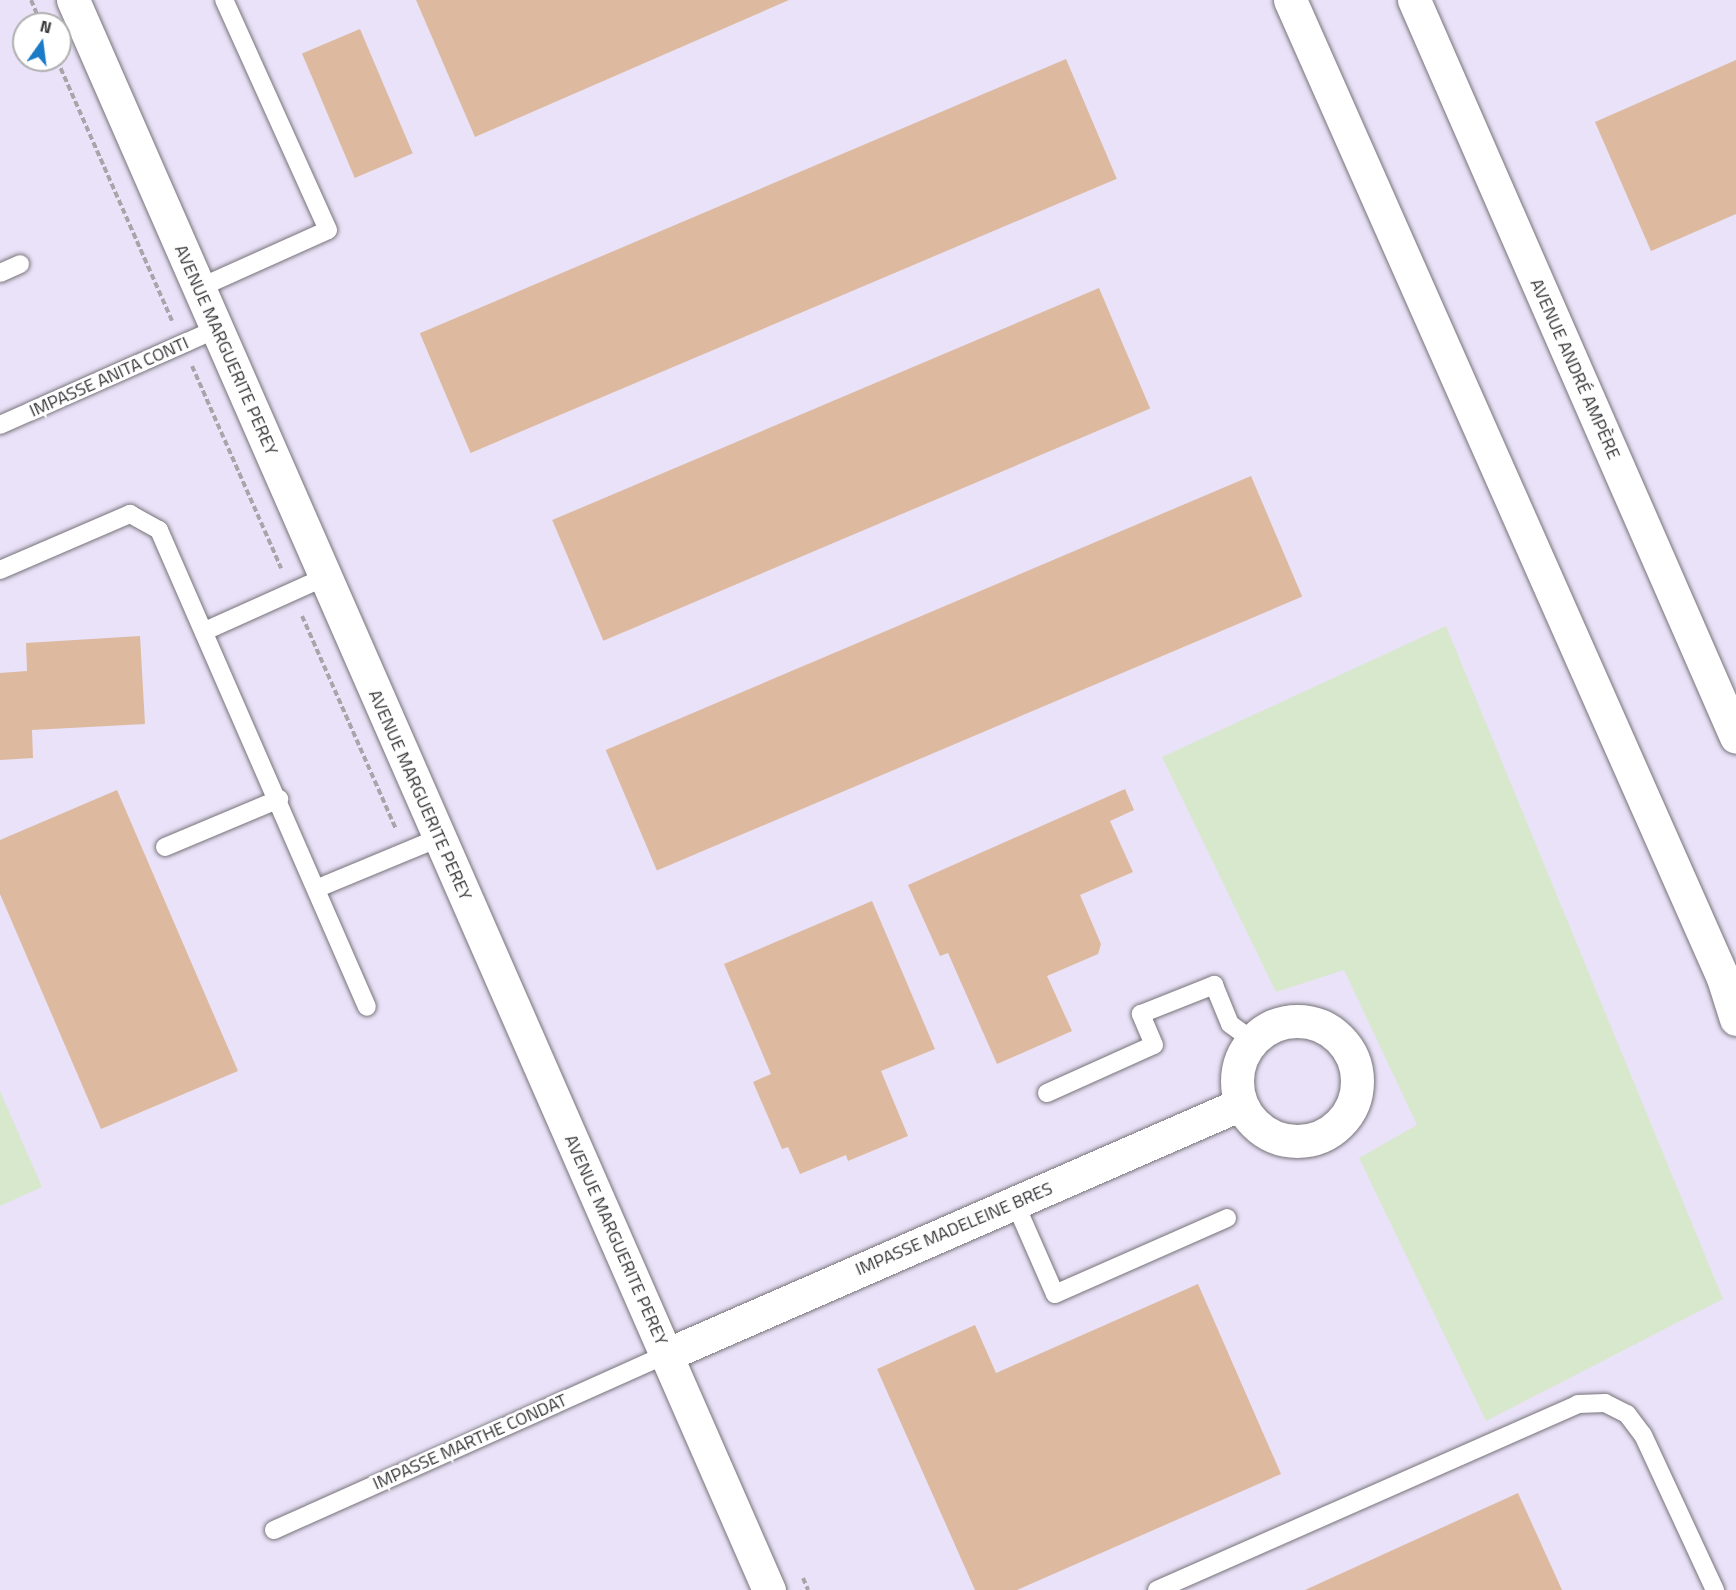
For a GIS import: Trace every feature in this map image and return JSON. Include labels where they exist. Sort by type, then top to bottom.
[{"type":"street","name":"AVENUE MARGUERITE PEREY","points":[[73,0],[769,1590]]},
{"type":"street","points":[[1290,0],[1729,989],[1736,1020]]},
{"type":"street","name":"AVENUE ANDRÉ AMPÈRE","points":[[1414,0],[1736,737]]},
{"type":"street","points":[[1298,1020],[1323,1027],[1343,1042],[1352,1057],[1357,1091],[1342,1121],[1329,1132],[1304,1140],[1279,1138],[1263,1131],[1242,1104],[1237,1071],[1252,1040],[1281,1022],[1298,1020]]},
{"type":"street","name":"IMPASSE MADELEINE BRES","points":[[666,1355],[1242,1104]]},
{"type":"lane","points":[[199,288],[328,230],[224,0]]},
{"type":"lane","points":[[0,273],[20,264]]},
{"type":"lane","name":"IMPASSE ANITA CONTI","points":[[0,425],[217,329]]},
{"type":"lane","points":[[0,570],[130,514],[159,530],[318,888],[367,1006]]},
{"type":"lane","points":[[205,631],[325,577]]},
{"type":"lane","points":[[165,847],[279,799]]},
{"type":"lane","points":[[318,888],[439,838]]},
{"type":"lane","points":[[1047,1093],[1154,1045],[1141,1014],[1214,985],[1230,1024],[1252,1040]]},
{"type":"lane","points":[[1015,1203],[1055,1294],[1227,1218]]},
{"type":"lane","name":"IMPASSE MARTHE CONDAT","points":[[274,1530],[666,1355]]},
{"type":"lane","points":[[1156,1590],[1578,1404],[1605,1403],[1627,1414],[1643,1435],[1715,1590]]},
{"type":"shaded area","points":[[0,0],[1736,0],[1736,1590],[0,1590]]},
{"type":"green space","points":[[1446,626],[1723,1299],[1486,1421],[1359,1158],[1417,1125],[1344,970],[1276,992],[1162,757]]},
{"type":"green space","points":[[0,1091],[42,1187],[0,1206]]},
{"type":"building","points":[[416,0],[789,0],[475,137]]},
{"type":"building","points":[[360,29],[413,153],[355,178],[302,54]]},
{"type":"building","points":[[1066,59],[1117,179],[471,453],[420,333]]},
{"type":"building","points":[[1736,60],[1736,214],[1651,251],[1595,122]]},
{"type":"building","points":[[1099,288],[1150,409],[603,641],[552,520]]},
{"type":"building","points":[[1251,476],[1302,597],[657,870],[606,750]]},
{"type":"building","points":[[140,636],[145,724],[32,730],[33,758],[0,760],[0,673],[27,671],[26,643]]},
{"type":"building","points":[[1125,789],[1134,810],[1110,821],[1133,872],[1080,895],[1101,944],[1098,954],[1047,976],[1072,1031],[997,1064],[948,953],[940,956],[908,885]]},
{"type":"building","points":[[117,790],[238,1071],[101,1129],[0,894],[0,840]]},
{"type":"building","points":[[872,901],[935,1049],[881,1071],[908,1136],[848,1161],[846,1155],[800,1174],[788,1147],[782,1149],[753,1082],[771,1074],[724,964]]},
{"type":"building","points":[[1198,1284],[1281,1474],[1017,1590],[975,1590],[877,1369],[975,1325],[996,1373]]},
{"type":"building","points":[[1518,1493],[1562,1590],[1305,1590]]}]
